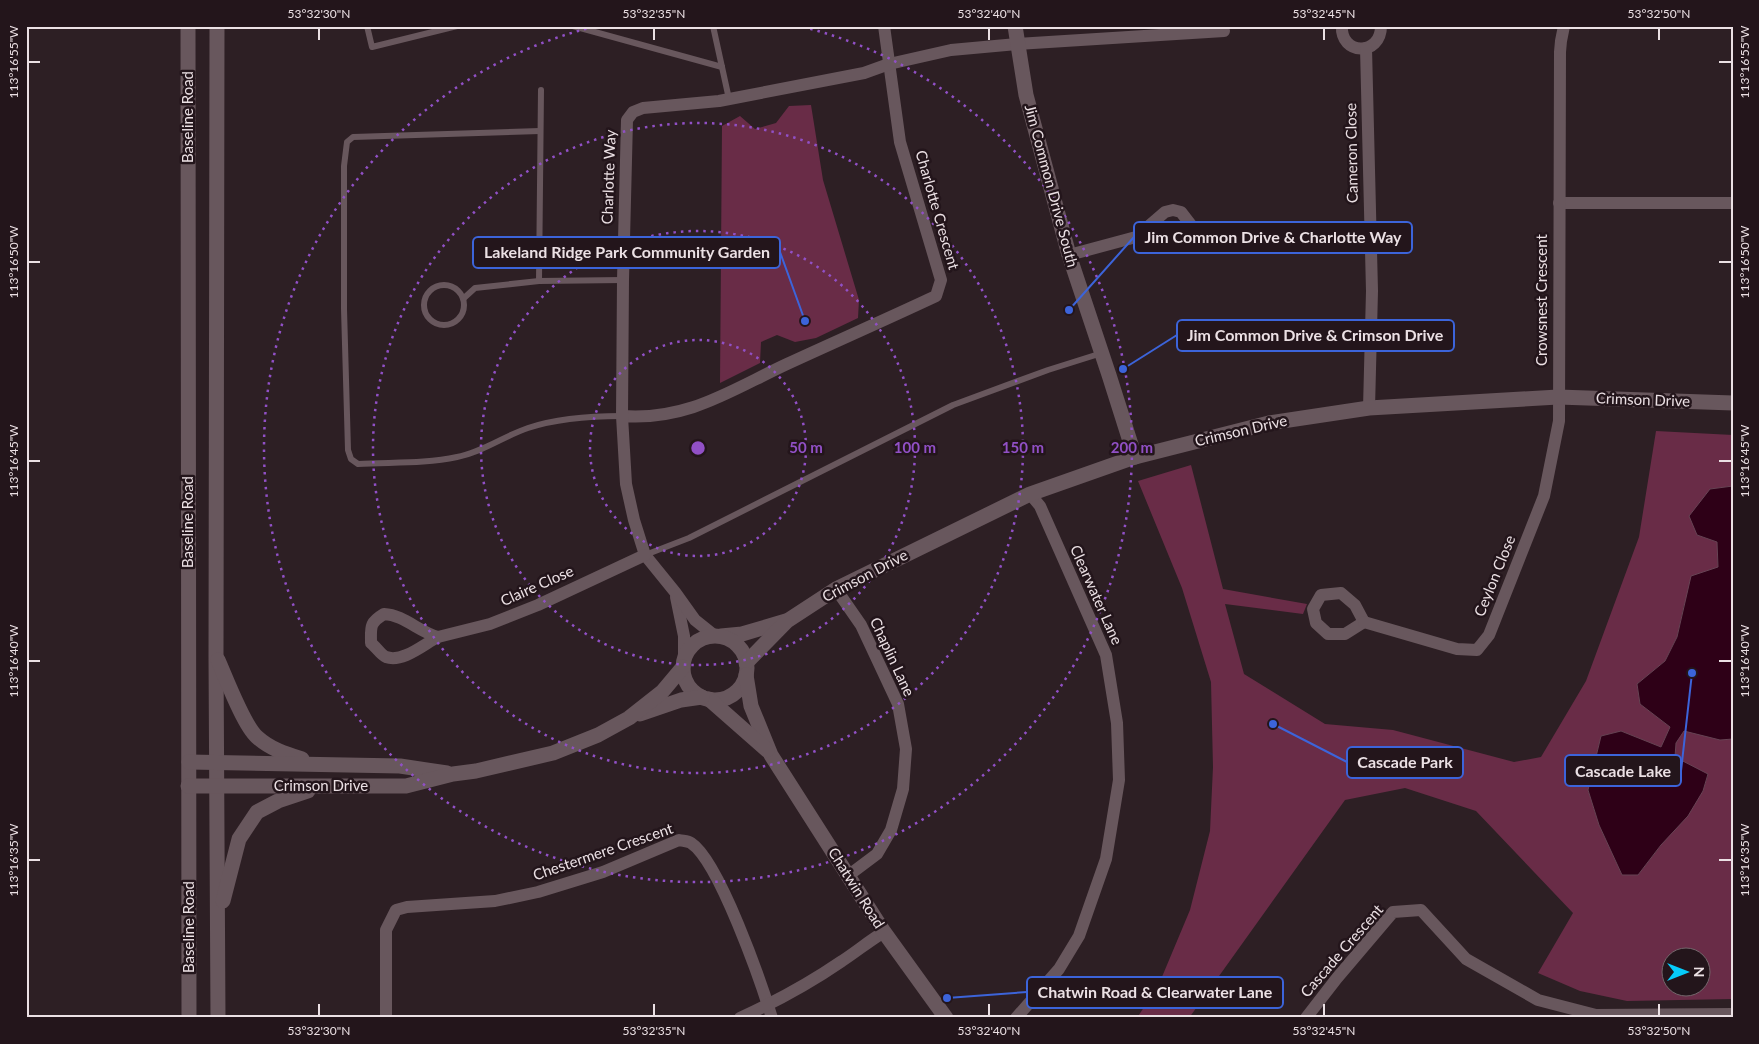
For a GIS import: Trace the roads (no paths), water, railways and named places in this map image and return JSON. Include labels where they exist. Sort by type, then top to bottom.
[{"type":"street","name":"Baseline Road","points":[[188,26],[189,1018]]},
{"type":"street","name":"Baseline Road","points":[[217,26],[216,656],[218,1018]]},
{"type":"street","name":"Charlotte Crescent","points":[[622,416],[640,418],[673,414],[722,397],[783,366],[936,296],[941,280],[900,142],[884,26]]},
{"type":"street","name":"Jim Common Drive South","points":[[1015,26],[1032,121],[1069,255],[1135,457]]},
{"type":"street","points":[[1342,26],[1344,38],[1348,43],[1353,47],[1366,48],[1379,38],[1381,26]]},
{"type":"street","name":"Crowsnest Crescent","points":[[1558,398],[1561,41],[1564,26]]},
{"type":"street","name":"Charlotte Way","points":[[675,592],[645,555],[634,520],[626,484],[622,416],[622,280],[627,120],[633,112],[643,108],[729,99],[864,73],[889,64],[951,50],[1224,31]]},
{"type":"street","name":"Cameron Close","points":[[1366,48],[1372,291],[1369,408]]},
{"type":"street","points":[[1559,203],[1733,203]]},
{"type":"street","points":[[1069,255],[1136,237]]},
{"type":"street","name":"Crimson Drive","points":[[746,669],[787,621],[836,589],[1030,494],[1135,457],[1269,423],[1369,408],[1558,398],[1733,403]]},
{"type":"street","name":"Ceylon Close","points":[[1364,622],[1456,648],[1477,650],[1489,635],[1544,496],[1558,421],[1558,398]]},
{"type":"street","name":"Clearwater Lane","points":[[1016,1018],[1059,969],[1079,936],[1106,859],[1119,780],[1117,723],[1106,655],[1040,506],[1030,494]]},
{"type":"street","name":"Claire Close","points":[[438,637],[430,635],[394,615],[384,614],[376,619],[371,626],[371,643],[385,656],[395,658],[405,655],[438,637],[490,624],[538,605],[645,555]]},
{"type":"street","name":"Chaplin Lane","points":[[836,589],[861,625],[898,704],[906,749],[903,789],[890,830],[877,854],[849,875]]},
{"type":"street","points":[[675,592],[695,620],[718,636],[729,640],[743,654],[746,669],[742,684],[736,692],[728,697],[718,700],[706,698],[688,685],[684,676],[684,636],[675,592]]},
{"type":"street","name":"Crimson Drive","points":[[718,636],[742,634],[787,621]]},
{"type":"street","points":[[684,664],[688,650],[696,643],[705,638],[718,636]]},
{"type":"street","points":[[216,656],[247,723],[256,736],[276,750],[315,764]]},
{"type":"street","name":"Crimson Drive","points":[[188,786],[406,786],[553,753],[598,735],[629,718],[662,692],[684,664]]},
{"type":"street","name":"Chatwin Road","points":[[746,669],[751,706],[771,755],[884,932],[946,1018]]},
{"type":"street","name":"Crimson Drive","points":[[629,718],[681,700],[706,698]]},
{"type":"street","name":"Chatwin Road","points":[[706,698],[771,755]]},
{"type":"street","name":"Crimson Drive","points":[[189,762],[400,766],[453,774]]},
{"type":"street","points":[[218,920],[239,839],[257,812],[278,801],[323,787]]},
{"type":"street","name":"Chestermere Crescent","points":[[386,1018],[386,930],[396,910],[407,907],[495,901],[538,892],[604,872],[680,840],[690,842],[705,858],[734,914],[768,1005]]},
{"type":"street","name":"Cascade Crescent","points":[[1306,1018],[1393,912],[1421,910],[1466,959],[1538,1000],[1596,1015],[1679,1016],[1733,1014]]},
{"type":"street","points":[[740,1018],[768,1005],[843,961],[884,932]]},
{"type":"street","points":[[768,1005],[772,1018]]},
{"type":"lane","points":[[367,26],[372,48],[457,26]]},
{"type":"lane","points":[[573,26],[722,67]]},
{"type":"lane","points":[[713,26],[729,99]]},
{"type":"lane","points":[[539,281],[540,90]]},
{"type":"lane","points":[[540,131],[353,137],[346,142],[344,166],[344,309],[348,450],[351,459],[358,464],[458,457],[481,449],[527,428],[583,417],[622,416]]},
{"type":"lane","points":[[464,298],[475,288],[539,281],[622,280]]},
{"type":"lane","points":[[442,285],[455,288],[464,298],[465,305],[460,318],[449,325],[443,326],[431,320],[424,309],[426,296],[430,291],[442,285]]},
{"type":"lane","points":[[645,555],[689,538],[953,405],[1048,370],[1102,353]]},
{"type":"place","name":"Jim Common Drive & Charlotte Way","points":[[1069,310]]},
{"type":"place","name":"Lakeland Ridge Park Community Garden","points":[[805,321]]},
{"type":"place","name":"Jim Common Drive & Crimson Drive","points":[[1123,369]]},
{"type":"place","name":"Cascade Lake","points":[[1692,673]]},
{"type":"place","name":"Cascade Park","points":[[1273,724]]},
{"type":"place","name":"Chatwin Road & Clearwater Lane","points":[[947,998]]}]
